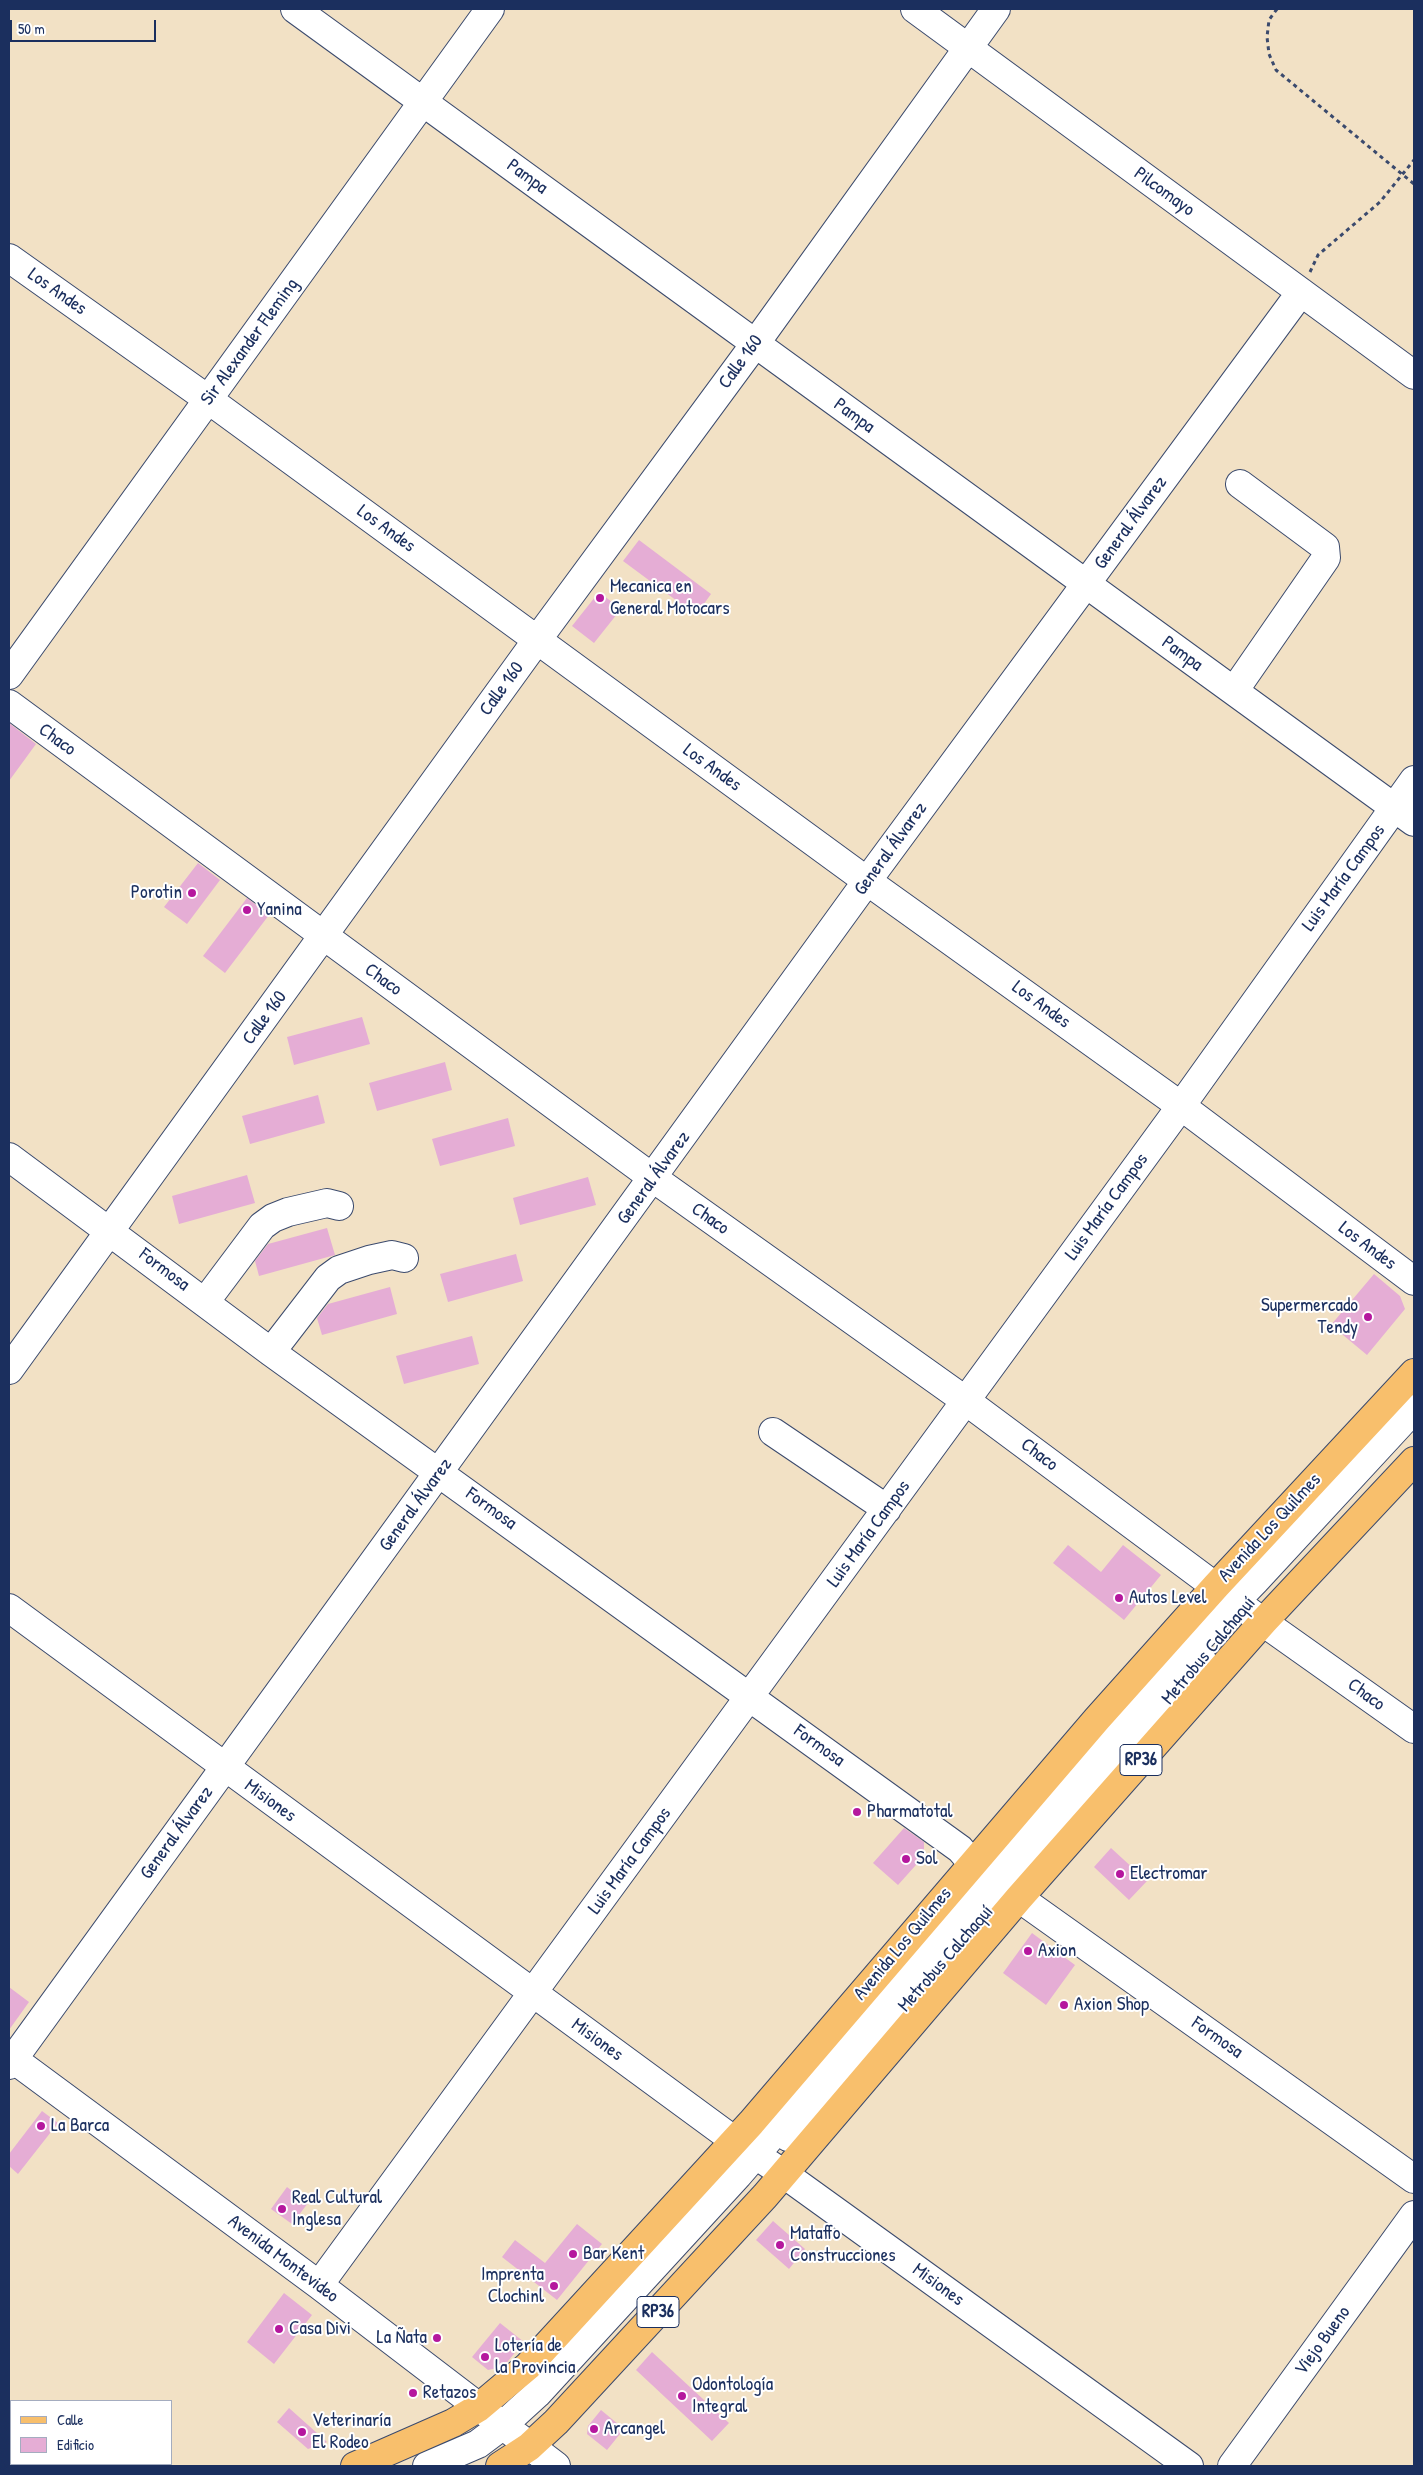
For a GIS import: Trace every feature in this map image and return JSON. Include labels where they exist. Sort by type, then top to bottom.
[{"type":"main road","name":"Avenida Los Quilmes","points":[[355,2466],[428,2436],[478,2408],[528,2366],[760,2157],[1019,1898],[1414,1373]]},
{"type":"main road","name":"Avenida Los Quilmes","points":[[500,2466],[515,2436],[556,2422],[760,2157],[972,1863],[1240,1604],[1414,1461]]},
{"type":"street","name":"Pampa","points":[[295,9],[1404,815]]},
{"type":"street","name":"Sir Alexander Fleming","points":[[9,675],[490,9]]},
{"type":"street","name":"Pilcomayo","points":[[915,9],[1414,374]]},
{"type":"street","name":"Calle 160","points":[[9,1370],[537,640],[755,344],[996,9]]},
{"type":"street","name":"Los Andes","points":[[9,258],[209,400],[867,881],[1181,1106],[1414,1281]]},
{"type":"street","name":"General Álvarez","points":[[10,2060],[440,1472],[867,881],[1301,292]]},
{"type":"street","points":[[1234,691],[1326,558],[1325,547],[1240,484]]},
{"type":"street","name":"Chaco","points":[[9,704],[653,1178],[966,1401],[1240,1604],[1414,1729]]},
{"type":"street","name":"Luis María Campos","points":[[320,2286],[1181,1106],[1404,815],[1414,780]]},
{"type":"street","name":"Formosa","points":[[9,1157],[110,1230],[271,1352],[440,1472],[960,1849],[972,1863]]},
{"type":"street","points":[[205,1302],[262,1226],[288,1212],[327,1203],[339,1206]]},
{"type":"street","points":[[271,1352],[328,1278],[339,1270],[384,1257],[404,1258]]},
{"type":"street","name":"Metrobus Calchaquí","points":[[760,2157],[822,2102],[1062,1827],[1240,1604],[1414,1409]]},
{"type":"street","name":"Metrobus Calchaquí","points":[[760,2157],[818,2071],[1150,1689],[1240,1604],[1414,1425]]},
{"type":"street","points":[[773,1432],[887,1509]]},
{"type":"street","name":"Misiones","points":[[9,1608],[224,1768],[1189,2466]]},
{"type":"street","name":"Metrobus Calchaquí","points":[[972,1863],[1103,1742]]},
{"type":"street","name":"Formosa","points":[[1019,1898],[1414,2179]]},
{"type":"street","name":"Avenida Montevideo","points":[[10,2060],[320,2286],[556,2466]]},
{"type":"street","name":"Viejo Bueno","points":[[1232,2466],[1414,2215]]},
{"type":"street","points":[[427,2466],[478,2444],[515,2436]]},
{"type":"street","points":[[454,2466],[480,2455],[515,2436]]},
{"type":"path","points":[[1276,9],[1269,20],[1267,37],[1269,54],[1276,70],[1414,184]]},
{"type":"path","points":[[1301,292],[1318,254],[1380,202],[1414,160]]},
{"type":"building","points":[[639,540],[711,594],[696,615],[623,561]]},
{"type":"building","points":[[599,592],[621,609],[594,643],[572,626]]},
{"type":"building","points":[[9,723],[36,744],[9,781]]},
{"type":"building","name":"Porotin","points":[[198,863],[220,880],[187,924],[164,907]]},
{"type":"building","points":[[247,898],[269,915],[225,973],[203,956]]},
{"type":"building","points":[[362,1017],[370,1044],[294,1065],[287,1037]]},
{"type":"building","points":[[445,1062],[452,1090],[377,1111],[369,1083]]},
{"type":"building","points":[[318,1095],[325,1123],[250,1144],[242,1116]]},
{"type":"building","points":[[508,1118],[515,1146],[440,1166],[432,1139]]},
{"type":"building","points":[[247,1175],[255,1203],[179,1224],[172,1196]]},
{"type":"building","points":[[588,1177],[596,1205],[520,1225],[513,1198]]},
{"type":"building","points":[[327,1228],[335,1255],[259,1276],[255,1261],[268,1244]]},
{"type":"building","points":[[516,1254],[523,1281],[448,1302],[440,1274]]},
{"type":"building","name":"Supermercado Tendy","points":[[1374,1274],[1400,1296],[1405,1309],[1367,1355],[1331,1325]]},
{"type":"building","points":[[390,1287],[397,1314],[322,1335],[317,1318],[328,1304]]},
{"type":"building","points":[[472,1336],[479,1364],[404,1384],[396,1356]]},
{"type":"building","name":"Autos Level","points":[[1068,1545],[1101,1572],[1123,1545],[1161,1575],[1124,1620],[1053,1563]]},
{"type":"building","points":[[904,1828],[924,1842],[924,1856],[898,1885],[873,1863]]},
{"type":"building","name":"Electromar","points":[[1111,1848],[1147,1881],[1129,1900],[1094,1867]]},
{"type":"building","points":[[1032,1933],[1075,1965],[1046,2005],[1003,1973]]},
{"type":"building","points":[[9,1987],[29,2002],[9,2030]]},
{"type":"building","points":[[42,2111],[58,2123],[18,2174],[9,2166],[9,2154]]},
{"type":"building","points":[[287,2187],[308,2203],[292,2224],[271,2209]]},
{"type":"building","name":"Mataffo Construcciones","points":[[773,2221],[805,2249],[789,2269],[756,2240]]},
{"type":"building","points":[[577,2224],[602,2244],[557,2300],[502,2257],[515,2240],[545,2263]]},
{"type":"building","name":"Casa Divi","points":[[284,2293],[312,2315],[274,2364],[247,2342]]},
{"type":"building","points":[[500,2323],[524,2342],[503,2367],[488,2370],[472,2357]]},
{"type":"building","name":"Odontología Integral","points":[[652,2352],[729,2423],[712,2441],[636,2370]]},
{"type":"building","name":"Veterinaría El Rodeo","points":[[289,2408],[327,2442],[308,2449],[277,2422]]},
{"type":"building","points":[[601,2410],[624,2429],[607,2450],[587,2434],[588,2426]]},
{"type":"place","name":"Mecanica en General Motocars","points":[[600,598]]},
{"type":"place","name":"Porotin","points":[[192,893]]},
{"type":"place","name":"Yanina","points":[[247,910]]},
{"type":"place","name":"Supermercado Tendy","points":[[1368,1317]]},
{"type":"place","name":"Autos Level","points":[[1119,1598]]},
{"type":"place","name":"Pharmatotal","points":[[857,1812]]},
{"type":"place","name":"Sol","points":[[906,1859]]},
{"type":"place","name":"Electromar","points":[[1120,1874]]},
{"type":"place","name":"Axion","points":[[1028,1951]]},
{"type":"place","name":"Axion Shop","points":[[1064,2005]]},
{"type":"place","name":"La Barca","points":[[41,2126]]},
{"type":"place","name":"Real Cultural Inglesa","points":[[282,2209]]},
{"type":"place","name":"Mataffo Construcciones","points":[[780,2245]]},
{"type":"place","name":"Bar Kent","points":[[573,2254]]},
{"type":"place","name":"Imprenta Clochinl","points":[[554,2286]]},
{"type":"place","name":"Casa Divi","points":[[279,2329]]},
{"type":"place","name":"La Ñata","points":[[437,2338]]},
{"type":"place","name":"Lotería de la Provincia","points":[[485,2357]]},
{"type":"place","name":"Retazos","points":[[413,2393]]},
{"type":"place","name":"Odontología Integral","points":[[682,2396]]},
{"type":"place","name":"Arcangel","points":[[594,2429]]},
{"type":"place","name":"Veterinaría El Rodeo","points":[[302,2432]]}]
